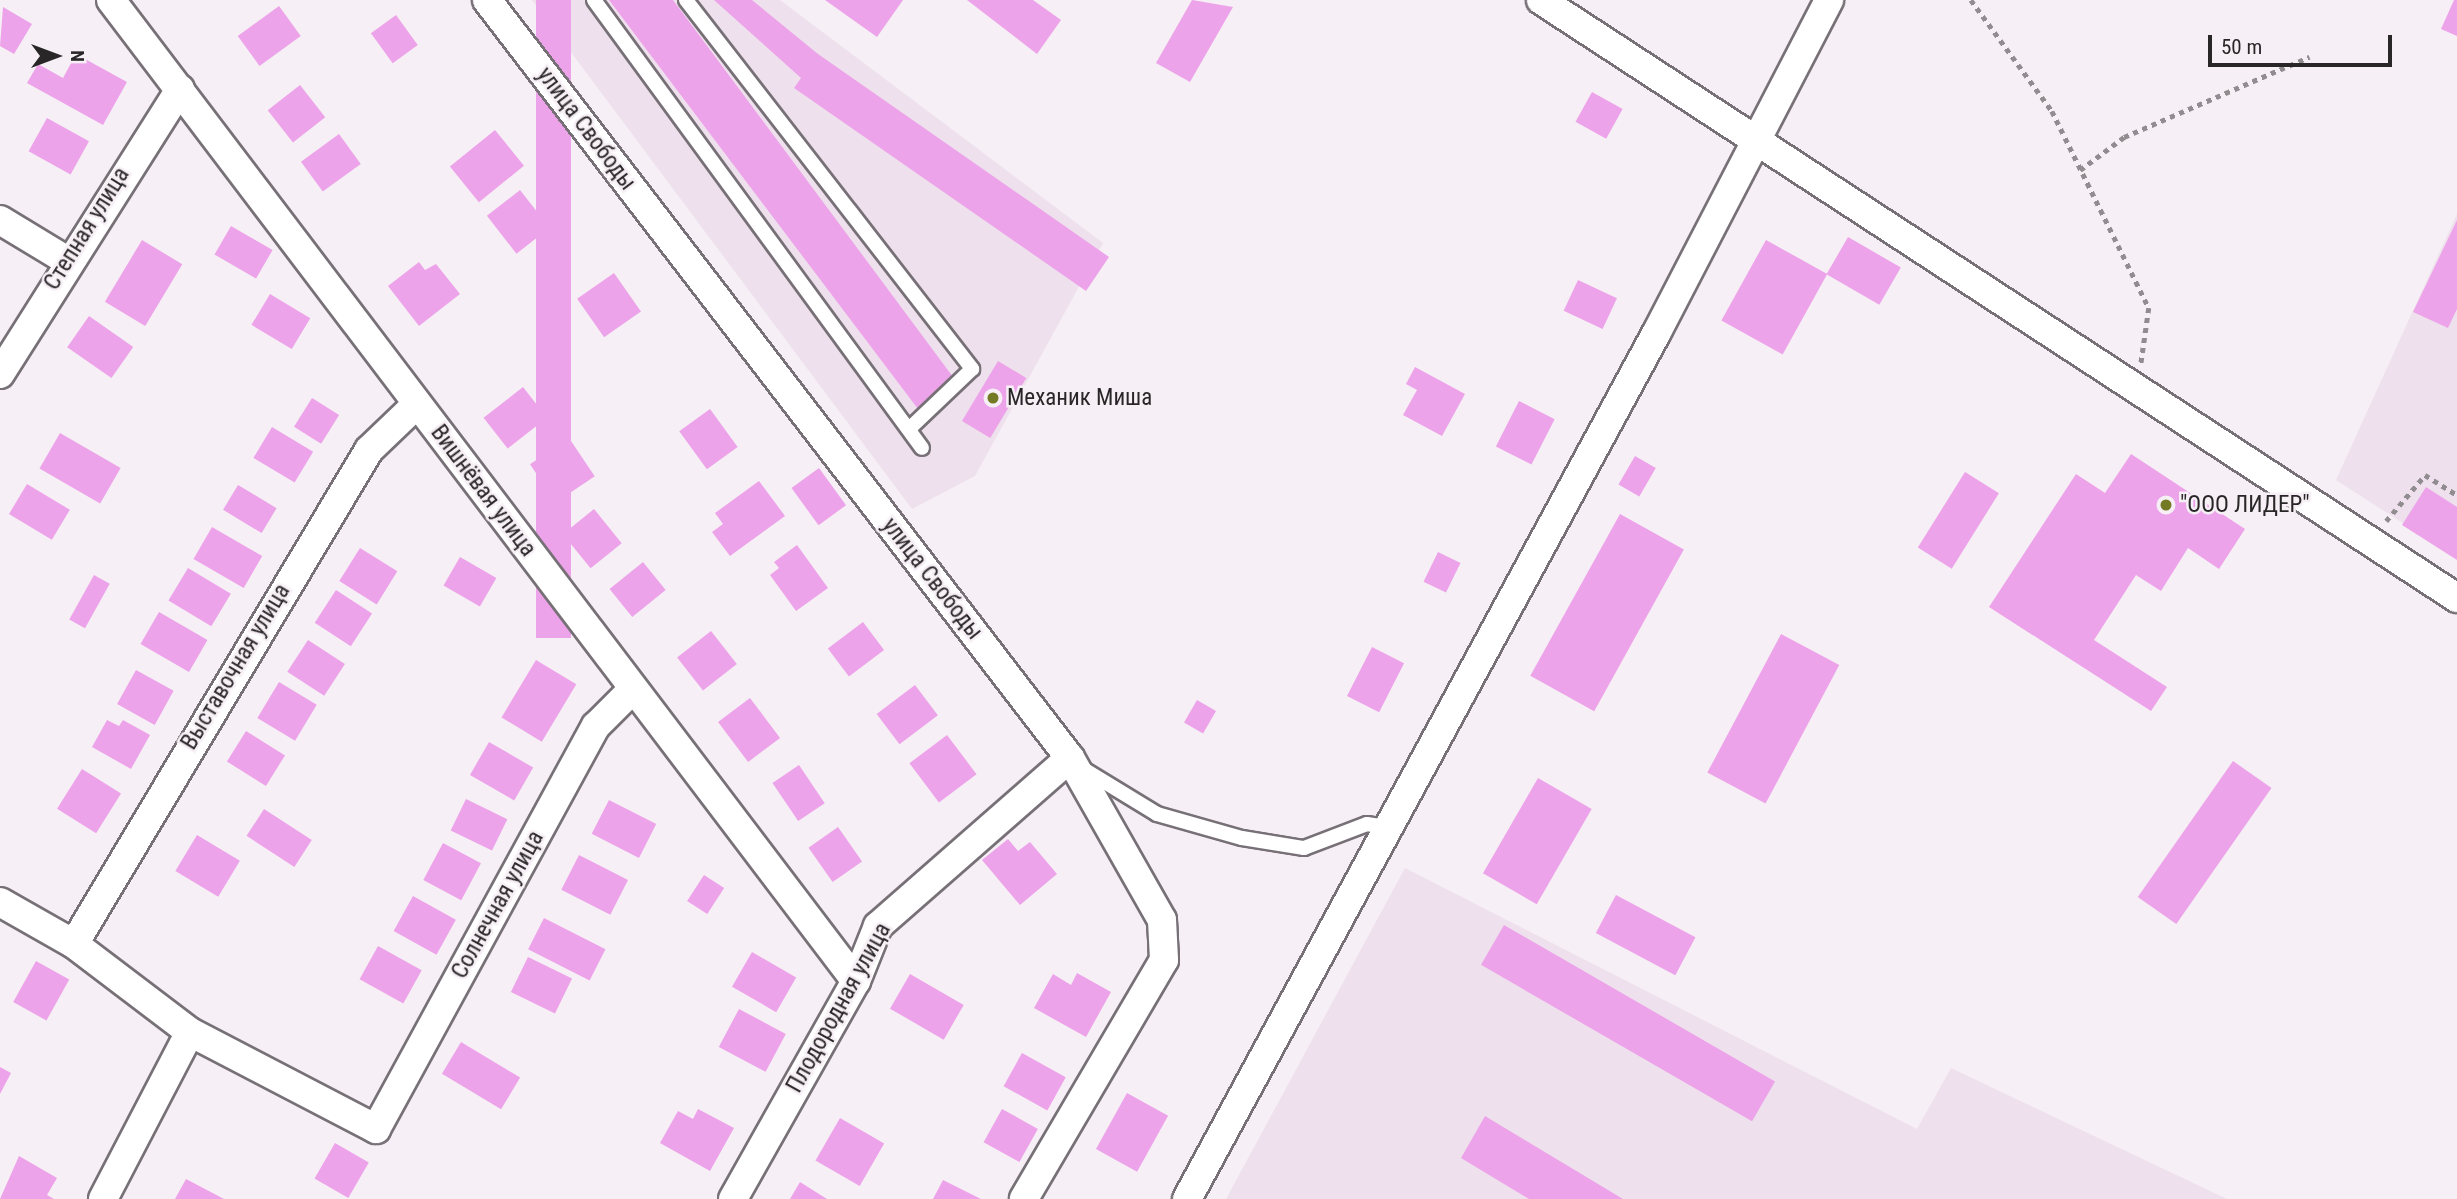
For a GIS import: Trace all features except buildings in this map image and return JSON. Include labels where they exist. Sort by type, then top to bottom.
[{"type":"street","name":"Вишнёвая улица","points":[[111,0],[632,690],[856,981]]},
{"type":"street","name":"улица Свободы","points":[[487,0],[1070,758],[1162,920],[1164,960],[1024,1199]]},
{"type":"street","points":[[1541,0],[2457,598]]},
{"type":"street","points":[[1187,1199],[1391,828],[1829,0]]},
{"type":"street","name":"Степная улица","points":[[0,374],[66,260],[180,89]]},
{"type":"street","points":[[0,220],[66,260]]},
{"type":"street","name":"Выставочная улица","points":[[74,944],[369,450],[418,404]]},
{"type":"street","name":"Солнечная улица","points":[[190,1032],[376,1129],[596,726],[632,690]]},
{"type":"street","name":"Плодородная улица","points":[[733,1199],[856,981],[878,926],[1070,758]]},
{"type":"street","points":[[0,902],[74,944],[190,1032],[103,1199]]},
{"type":"lane","points":[[594,0],[922,447]]},
{"type":"lane","points":[[686,0],[972,369],[909,429]]},
{"type":"lane","points":[[1070,758],[1157,814],[1242,838],[1304,848],[1367,824],[1391,828]]},
{"type":"path","points":[[1971,0],[2052,111],[2149,308],[2137,389]]},
{"type":"path","points":[[2081,170],[2124,137],[2309,57]]},
{"type":"path","points":[[2371,541],[2425,475],[2457,495]]},
{"type":"shaded area","points":[[532,0],[780,0],[1103,243],[975,476],[912,509]]},
{"type":"shaded area","points":[[2457,214],[2457,558],[2336,480]]},
{"type":"shaded area","points":[[1405,868],[1917,1129],[1951,1068],[2227,1199],[1226,1199]]},
{"type":"place","name":"Механик Миша","points":[[993,398]]},
{"type":"place","name":"\"ООО ЛИДЕР\"","points":[[2166,505]]}]
